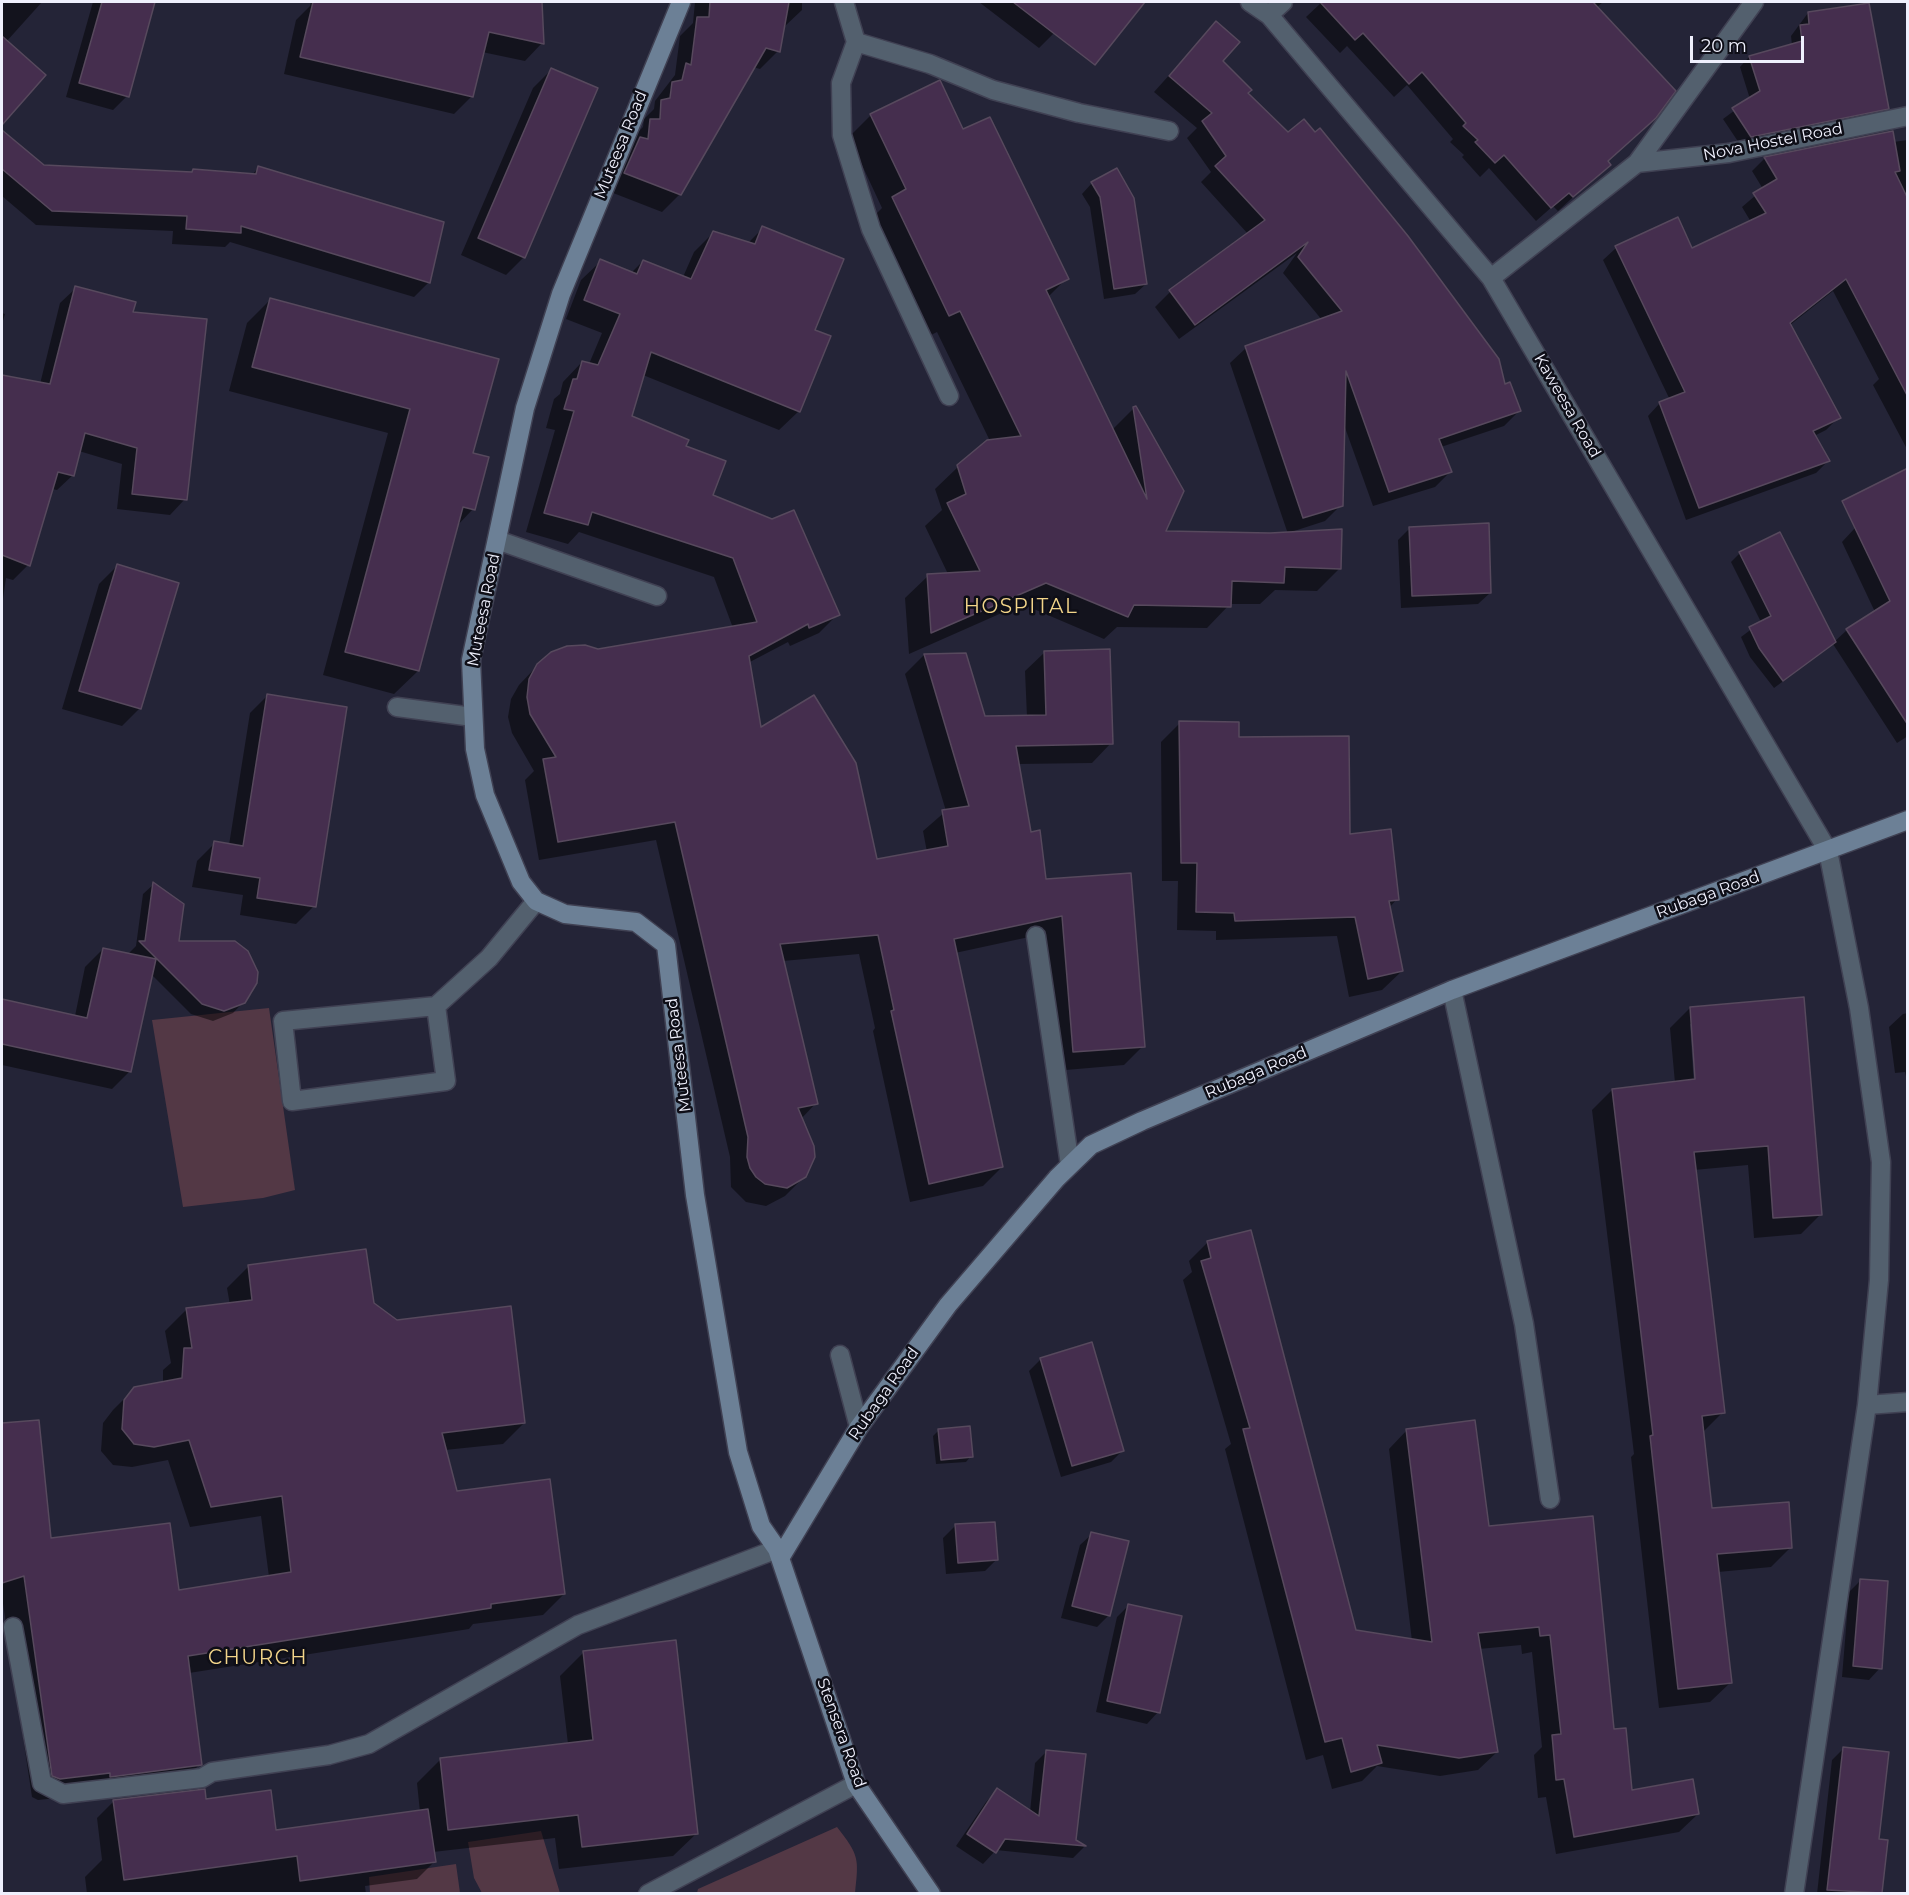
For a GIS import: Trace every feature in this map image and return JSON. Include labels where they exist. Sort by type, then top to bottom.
[{"type":"street","name":"Muteesa Road","points":[[681,2],[561,294],[525,408],[471,660],[475,749],[486,795],[521,882],[536,900],[565,914],[636,922],[666,945],[695,1195],[738,1452],[760,1526],[778,1553]]},
{"type":"street","points":[[844,2],[856,42],[841,83],[842,135],[871,229],[950,396]]},
{"type":"street","name":"Kaweesa Road","points":[[1250,2],[1269,15],[1491,278],[1828,851],[1859,1008],[1881,1162],[1879,1280],[1867,1405],[1794,1893]]},
{"type":"street","points":[[1269,15],[1283,2]]},
{"type":"street","points":[[1491,278],[1637,163],[1754,2]]},
{"type":"street","points":[[856,42],[930,64],[993,90],[1079,113],[1169,130]]},
{"type":"street","name":"Nova Hostel Road","points":[[1637,163],[1729,153],[1908,116]]},
{"type":"street","points":[[497,540],[657,596]]},
{"type":"street","points":[[397,707],[473,717]]},
{"type":"street","name":"Rubaga Road","points":[[778,1553],[859,1427],[948,1305],[1091,1145],[1142,1121],[1452,990],[1908,820]]},
{"type":"street","points":[[436,1006],[446,1081],[292,1101],[283,1021],[436,1006],[489,958],[536,900]]},
{"type":"street","points":[[1036,936],[1071,1165]]},
{"type":"street","points":[[1452,990],[1524,1324],[1550,1499]]},
{"type":"street","points":[[840,1355],[859,1427]]},
{"type":"street","points":[[1867,1405],[1908,1402]]},
{"type":"street","points":[[13,1627],[42,1783],[63,1794],[202,1778],[212,1772],[329,1755],[369,1743],[578,1624],[778,1553]]},
{"type":"street","name":"Stensera Road","points":[[778,1553],[856,1784],[931,1893]]},
{"type":"street","points":[[648,1893],[856,1784]]},
{"type":"shaded area","points":[[269,1008],[295,1190],[263,1198],[183,1207],[152,1020]]},
{"type":"shaded area","points":[[837,1827],[850,1844],[856,1857],[855,1893],[697,1893],[698,1889]]},
{"type":"shaded area","points":[[541,1831],[560,1893],[482,1893],[474,1878],[468,1842]]},
{"type":"shaded area","points":[[456,1864],[460,1893],[370,1893],[369,1877]]},
{"type":"building","points":[[102,2],[155,2],[129,97],[79,83]]},
{"type":"building","points":[[313,2],[542,2],[544,44],[489,32],[473,97],[300,57]]},
{"type":"building","points":[[710,2],[789,2],[780,52],[766,48],[681,195],[624,173],[640,137],[648,139],[650,119],[660,119],[661,100],[670,98],[672,82],[682,80],[686,63],[691,65],[697,17],[709,17]]},
{"type":"building","points":[[1013,2],[1145,2],[1095,65]]},
{"type":"building","points":[[1320,2],[1593,2],[1676,91],[1656,118],[1608,161],[1611,165],[1573,197],[1569,193],[1551,208],[1504,155],[1495,163],[1475,142],[1478,140],[1463,126],[1466,123],[1422,72],[1409,84],[1363,33],[1355,40]]},
{"type":"building","points":[[1869,3],[1889,109],[1751,137],[1732,108],[1760,91],[1749,56],[1802,41],[1800,25],[1809,24],[1808,12]]},
{"type":"building","points":[[1216,21],[1240,42],[1223,61],[1252,90],[1248,93],[1288,132],[1304,119],[1315,132],[1320,128],[1408,236],[1499,359],[1505,384],[1510,382],[1521,411],[1439,439],[1452,472],[1389,492],[1346,371],[1343,506],[1303,518],[1245,346],[1342,311],[1298,257],[1308,242],[1195,325],[1169,290],[1265,220],[1215,166],[1226,156],[1202,121],[1212,113],[1169,76]]},
{"type":"building","points":[[2,36],[46,75],[2,125]]},
{"type":"building","points":[[551,68],[598,88],[525,258],[478,238]]},
{"type":"building","points":[[940,80],[963,129],[990,117],[1069,279],[1046,290],[1147,499],[1133,407],[1136,406],[1184,491],[1166,531],[1270,533],[1342,529],[1341,569],[1285,567],[1284,583],[1232,581],[1231,607],[1134,605],[1128,617],[1046,583],[931,633],[927,574],[980,571],[947,503],[966,494],[957,465],[987,440],[1021,436],[960,311],[949,316],[892,197],[906,189],[870,114]]},
{"type":"building","points":[[2,130],[44,165],[192,172],[193,169],[256,174],[258,166],[444,222],[430,283],[241,226],[241,233],[186,229],[187,216],[52,211],[2,169]]},
{"type":"building","points":[[1893,131],[1900,171],[1895,172],[1908,199],[1908,397],[1846,279],[1790,323],[1841,418],[1813,431],[1830,461],[1699,508],[1659,402],[1685,392],[1615,246],[1678,217],[1692,248],[1766,213],[1753,193],[1777,179],[1764,157]]},
{"type":"building","points":[[1117,168],[1134,198],[1147,284],[1114,289],[1100,197],[1091,182]]},
{"type":"building","points":[[762,226],[844,259],[815,330],[831,336],[800,412],[651,352],[632,416],[689,440],[686,446],[726,461],[713,495],[772,519],[794,510],[840,615],[809,628],[808,624],[749,656],[761,727],[814,695],[856,763],[877,859],[948,846],[942,810],[969,806],[924,654],[966,653],[985,716],[1046,715],[1044,651],[1110,649],[1113,744],[1016,746],[1031,832],[1040,830],[1046,879],[1131,873],[1145,1047],[1073,1052],[1062,916],[954,939],[1003,1167],[929,1184],[891,1011],[894,1010],[878,935],[780,944],[818,1104],[798,1108],[814,1146],[815,1157],[806,1177],[787,1188],[765,1184],[756,1177],[747,1157],[748,1137],[675,822],[558,842],[543,759],[556,757],[530,714],[527,697],[529,679],[537,664],[551,652],[567,646],[585,645],[598,649],[757,622],[733,558],[592,512],[588,525],[544,513],[574,411],[564,409],[573,379],[577,379],[582,361],[598,365],[620,314],[584,300],[600,259],[637,274],[643,260],[691,279],[713,231],[755,244]]},
{"type":"building","points":[[75,286],[136,302],[133,312],[207,319],[187,500],[132,494],[137,448],[85,433],[74,476],[58,472],[30,566],[2,555],[2,375],[50,384]]},
{"type":"building","points":[[270,298],[499,359],[473,453],[489,457],[475,510],[463,507],[419,671],[345,652],[410,409],[252,367]]},
{"type":"building","points":[[1908,468],[1908,725],[1846,629],[1890,601],[1842,501]]},
{"type":"building","points":[[1489,523],[1491,593],[1412,596],[1409,527]]},
{"type":"building","points":[[1780,532],[1836,642],[1783,681],[1759,648],[1749,627],[1771,616],[1739,552]]},
{"type":"building","points":[[117,564],[179,583],[141,709],[79,691]]},
{"type":"building","points":[[267,694],[347,707],[316,907],[257,898],[260,878],[209,870],[214,841],[243,846]]},
{"type":"building","points":[[1179,721],[1239,722],[1239,737],[1349,736],[1350,834],[1391,829],[1399,900],[1389,901],[1403,971],[1368,979],[1355,917],[1235,921],[1234,913],[1196,912],[1197,863],[1181,863]]},
{"type":"building","points":[[153,882],[184,904],[179,941],[235,941],[248,951],[258,972],[257,983],[245,1003],[224,1011],[202,1004],[139,941],[145,941]]},
{"type":"building","points":[[103,948],[156,959],[131,1072],[2,1044],[2,999],[87,1018]]},
{"type":"building","points":[[1804,997],[1822,1215],[1773,1218],[1768,1146],[1694,1152],[1725,1413],[1702,1416],[1712,1508],[1789,1502],[1792,1548],[1717,1554],[1732,1683],[1678,1689],[1650,1436],[1653,1435],[1612,1089],[1695,1079],[1690,1007]]},
{"type":"building","points":[[1251,1230],[1356,1630],[1432,1642],[1406,1429],[1475,1420],[1489,1526],[1593,1516],[1614,1729],[1626,1728],[1632,1790],[1693,1779],[1699,1814],[1574,1837],[1564,1779],[1556,1780],[1552,1735],[1561,1734],[1550,1635],[1540,1636],[1539,1627],[1478,1633],[1498,1752],[1459,1758],[1377,1745],[1382,1763],[1351,1772],[1342,1738],[1325,1742],[1243,1429],[1250,1428],[1201,1261],[1211,1258],[1207,1241]]},
{"type":"building","points":[[366,1249],[374,1303],[397,1320],[511,1306],[525,1423],[442,1433],[457,1491],[550,1479],[565,1594],[491,1604],[491,1608],[188,1656],[202,1765],[110,1777],[110,1773],[60,1779],[52,1776],[24,1576],[2,1583],[2,1423],[39,1420],[51,1538],[170,1523],[179,1590],[291,1572],[282,1496],[211,1507],[189,1440],[154,1447],[134,1444],[122,1429],[124,1400],[134,1387],[182,1378],[184,1348],[192,1348],[186,1308],[252,1300],[248,1265]]},
{"type":"building","points":[[1092,1342],[1124,1451],[1072,1466],[1040,1358]]},
{"type":"building","points":[[970,1426],[973,1457],[941,1460],[938,1429]]},
{"type":"building","points":[[995,1522],[998,1560],[958,1563],[955,1524]]},
{"type":"building","points":[[1091,1532],[1129,1541],[1110,1616],[1072,1606]]},
{"type":"building","points":[[1860,1579],[1888,1581],[1882,1669],[1853,1666]]},
{"type":"building","points":[[1128,1604],[1182,1616],[1160,1713],[1107,1701]]},
{"type":"building","points":[[676,1640],[698,1834],[582,1847],[578,1815],[448,1830],[440,1758],[593,1740],[583,1651]]},
{"type":"building","points":[[1843,1747],[1889,1752],[1879,1839],[1888,1840],[1882,1893],[1827,1890]]},
{"type":"building","points":[[1046,1750],[1086,1754],[1076,1840],[1086,1846],[1005,1839],[996,1853],[967,1834],[997,1788],[1039,1816]]},
{"type":"building","points":[[205,1789],[206,1799],[271,1790],[276,1830],[428,1809],[436,1862],[300,1881],[297,1856],[124,1880],[113,1800]]},
{"type":"district","name":"HOSPITAL","points":[[1021,607]]},
{"type":"district","name":"CHURCH","points":[[258,1658]]}]
